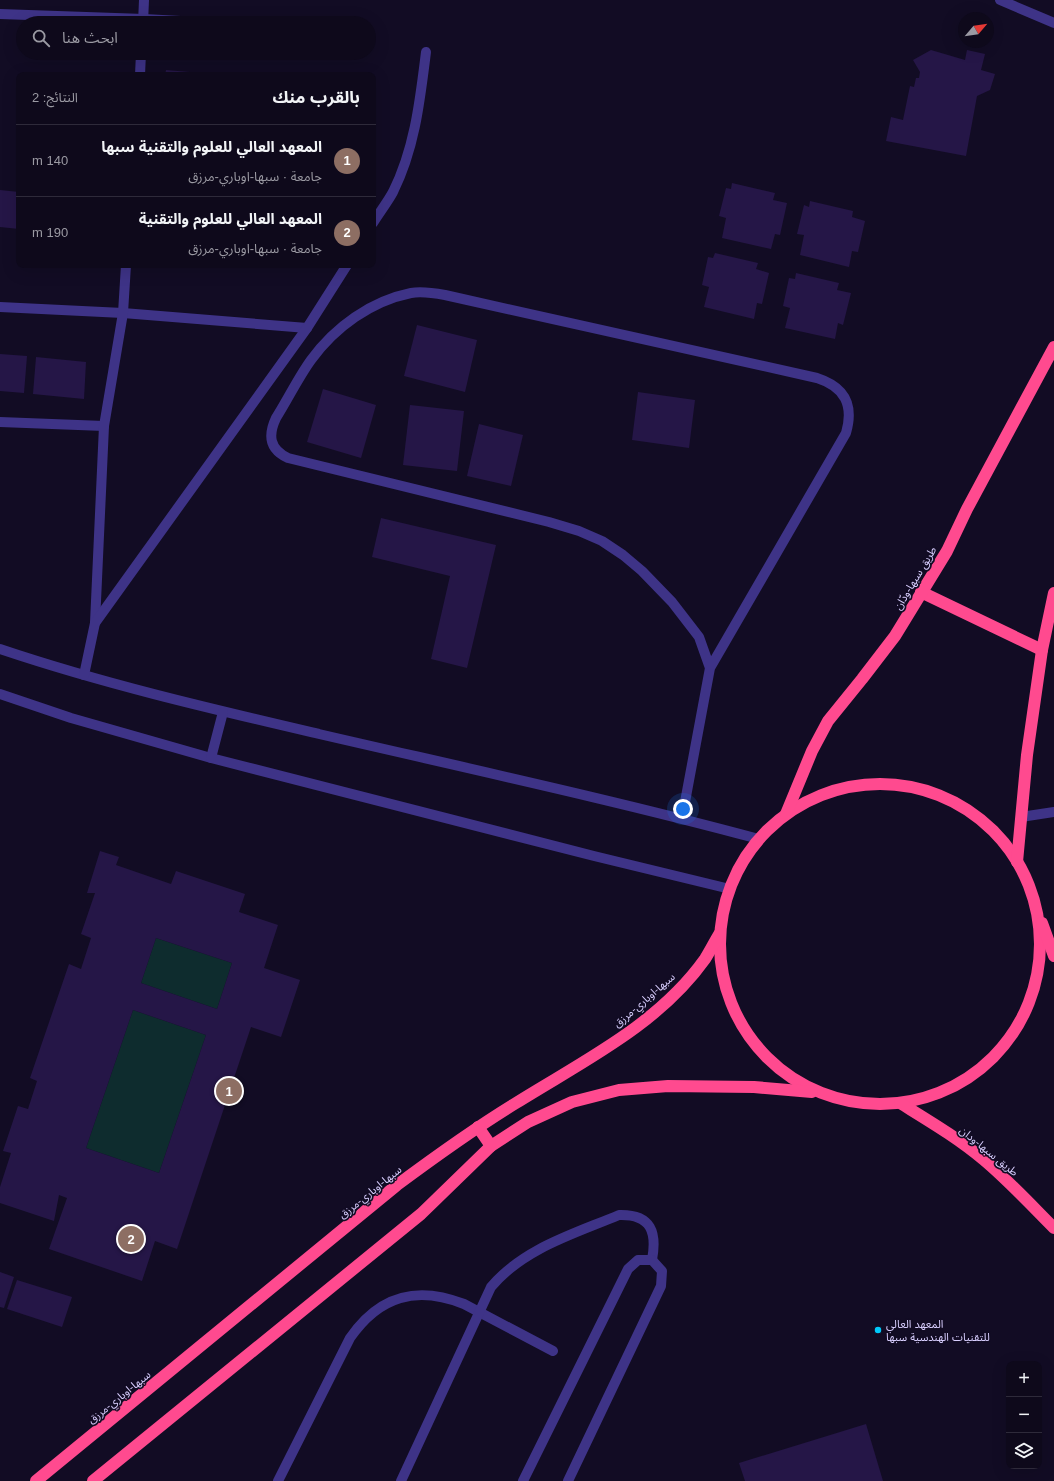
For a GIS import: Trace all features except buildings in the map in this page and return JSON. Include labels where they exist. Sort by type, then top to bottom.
[{"type":"highway","name":"طريق سبها-ودّان","points":[[786,814],[812,751],[828,721],[862,680],[895,636],[947,550],[967,509],[1054,347]]},
{"type":"highway","points":[[921,592],[1042,650]]},
{"type":"highway","points":[[1016,862],[1027,756],[1042,650],[1054,594]]},
{"type":"highway","points":[[1034,902],[1039,926],[1037,976],[1030,1000],[1016,1028],[1006,1043],[989,1062],[970,1077],[948,1089],[925,1098],[900,1103],[873,1104],[847,1101],[821,1093],[794,1079],[765,1055],[751,1038],[739,1018],[730,998],[724,976],[721,954],[722,917],[730,889],[747,854],[772,825],[786,814],[806,802],[825,793],[868,784],[890,784],[933,794],[953,802],[972,814],[989,828],[1004,844],[1026,881],[1034,902],[1054,956]]},
{"type":"highway","name":"سبها-اوباري-مرزق","points":[[36,1481],[397,1185],[478,1127],[612,1044],[639,1025],[664,1004],[686,981],[705,958],[721,931]]},
{"type":"highway","points":[[93,1481],[421,1214],[435,1202],[459,1175],[491,1146],[528,1122],[572,1102],[619,1090],[668,1086],[691,1086],[754,1087],[821,1093]]},
{"type":"highway","name":"طريق سبها-ودان","points":[[900,1103],[940,1128],[983,1159],[1054,1228]]},
{"type":"highway","points":[[478,1127],[491,1146]]},
{"type":"street","points":[[144,0],[144,16]]},
{"type":"street","points":[[1000,0],[1054,23]]},
{"type":"street","points":[[0,14],[41,16]]},
{"type":"street","points":[[376,218],[392,192],[405,164],[414,134],[420,103],[426,52]]},
{"type":"street","points":[[140,72],[141,60]]},
{"type":"street","points":[[84,675],[95,623],[104,426],[122,313],[126,268]]},
{"type":"street","points":[[95,623],[307,328],[345,268]]},
{"type":"street","points":[[682,818],[710,668],[846,433],[849,422],[849,410],[845,398],[838,388],[828,381],[809,376],[452,296],[426,292],[412,293],[388,300],[365,310],[344,324],[326,341],[311,361],[276,418],[271,435],[272,443],[276,450],[288,458],[549,522],[579,531],[602,541],[623,555],[672,602],[699,637],[710,668]]},
{"type":"street","points":[[0,307],[122,313],[307,328]]},
{"type":"street","points":[[0,422],[104,426]]},
{"type":"street","points":[[0,649],[84,675],[223,712],[682,818],[759,839]]},
{"type":"street","points":[[0,694],[71,718],[211,758],[594,856],[730,889]]},
{"type":"street","points":[[211,758],[223,712]]},
{"type":"street","points":[[1021,817],[1054,812]]},
{"type":"street","points":[[401,1481],[491,1288],[507,1269],[524,1257],[543,1247],[619,1215],[637,1217],[645,1222],[651,1229],[655,1246],[652,1260]]},
{"type":"street","points":[[523,1481],[628,1268],[638,1260],[652,1260],[662,1271],[661,1286],[568,1481]]},
{"type":"street","points":[[278,1481],[350,1338],[359,1325],[371,1313],[384,1304],[400,1298],[416,1295],[449,1298],[553,1351]]},
{"type":"green space","points":[[156,938],[232,963],[217,1009],[141,983]]},
{"type":"green space","points":[[133,1010],[206,1035],[159,1173],[86,1148]]},
{"type":"place","name":"المعهد العالي للعلوم والتقنية سبها","points":[[229,1091]]},
{"type":"place","name":"المعهد العالي للعلوم والتقنية","points":[[131,1239]]},
{"type":"place","name":"المعهد العالي للتقنيات الهندسية سبها","points":[[878,1330]]}]
